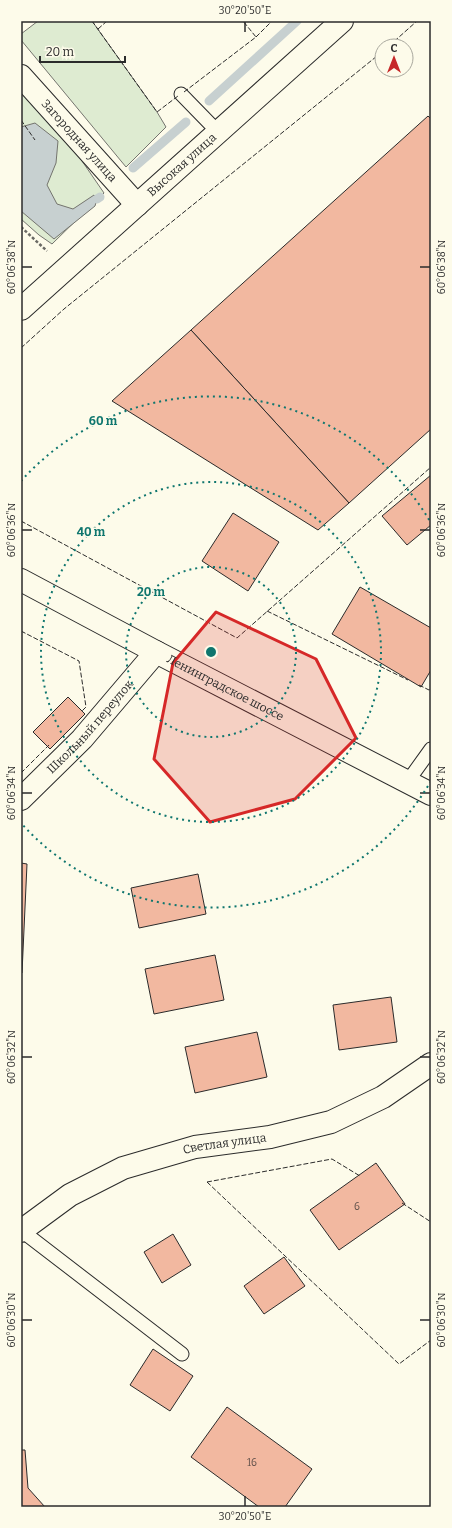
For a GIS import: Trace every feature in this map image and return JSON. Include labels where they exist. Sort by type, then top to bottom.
[{"type":"street","name":"Высокая улица","points":[[21,309],[342,21]]},
{"type":"street","name":"Загородная улица","points":[[21,76],[137,205]]},
{"type":"street","name":"Ленинградское шоссе","points":[[21,580],[156,652],[431,794]]},
{"type":"street","name":"Школьный переулок","points":[[21,799],[82,739],[156,652]]},
{"type":"street","name":"Светлая улица","points":[[21,1231],[70,1196],[123,1168],[196,1147],[270,1137],[331,1122],[383,1097],[431,1064]]},
{"type":"lane","points":[[181,94],[218,132]]},
{"type":"lane","points":[[408,781],[431,749]]},
{"type":"lane","points":[[21,1231],[182,1354]]},
{"type":"path","points":[[21,227],[67,268]]},
{"type":"highlighted area","points":[[216,612],[316,659],[356,738],[295,799],[210,822],[154,759],[173,663]]},
{"type":"green space","points":[[38,21],[92,21],[157,112],[166,127],[126,167],[21,40],[21,34]]},
{"type":"green space","points":[[21,89],[60,129],[104,193],[52,244],[21,219]]},
{"type":"shaded area","points":[[35,123],[58,141],[56,163],[47,185],[57,204],[73,209],[94,195],[97,199],[95,206],[54,239],[21,211],[21,127]]},
{"type":"building","points":[[428,116],[431,119],[431,429],[349,503],[191,330]]},
{"type":"building","points":[[191,330],[349,503],[318,530],[112,401]]},
{"type":"building","points":[[431,475],[431,525],[407,545],[382,516]]},
{"type":"building","points":[[233,513],[279,542],[248,591],[202,561]]},
{"type":"building","points":[[360,587],[431,628],[431,670],[421,687],[332,634]]},
{"type":"building","points":[[68,697],[85,714],[50,749],[33,732]]},
{"type":"building","points":[[21,863],[27,864],[22,973],[21,973]]},
{"type":"building","points":[[198,874],[206,914],[139,928],[131,888]]},
{"type":"building","points":[[215,955],[224,1000],[154,1014],[145,969]]},
{"type":"building","points":[[391,997],[397,1042],[339,1050],[333,1005]]},
{"type":"building","points":[[257,1032],[267,1077],[195,1093],[185,1047]]},
{"type":"building","points":[[376,1163],[405,1204],[339,1250],[310,1210]]},
{"type":"building","points":[[173,1234],[191,1265],[162,1283],[144,1252]]},
{"type":"building","points":[[284,1257],[305,1286],[264,1314],[244,1286]]},
{"type":"building","points":[[153,1349],[193,1376],[170,1411],[130,1385]]},
{"type":"building","points":[[227,1407],[312,1469],[285,1507],[259,1507],[191,1457]]},
{"type":"building","points":[[21,1450],[25,1450],[28,1488],[45,1507],[21,1507]]},
{"type":"waterway","points":[[209,101],[297,21]]},
{"type":"waterway","points":[[133,168],[186,122]]},
{"type":"fence","points":[[92,21],[157,112],[178,96]]},
{"type":"fence","points":[[98,29],[107,21]]},
{"type":"fence","points":[[184,92],[256,37],[243,21]]},
{"type":"fence","points":[[256,37],[272,21]]},
{"type":"fence","points":[[398,38],[417,21]]},
{"type":"fence","points":[[21,348],[64,309],[374,58]]},
{"type":"fence","points":[[21,120],[35,140]]},
{"type":"fence","points":[[21,521],[237,638],[431,467]]},
{"type":"fence","points":[[267,611],[408,680]]},
{"type":"fence","points":[[21,631],[79,661],[86,707],[81,712]]},
{"type":"fence","points":[[419,685],[429,690],[431,689]]},
{"type":"fence","points":[[21,773],[49,745]]},
{"type":"fence","points":[[207,1182],[332,1159],[360,1176]]},
{"type":"fence","points":[[207,1182],[399,1364],[431,1340]]},
{"type":"fence","points":[[402,1203],[431,1222]]}]
